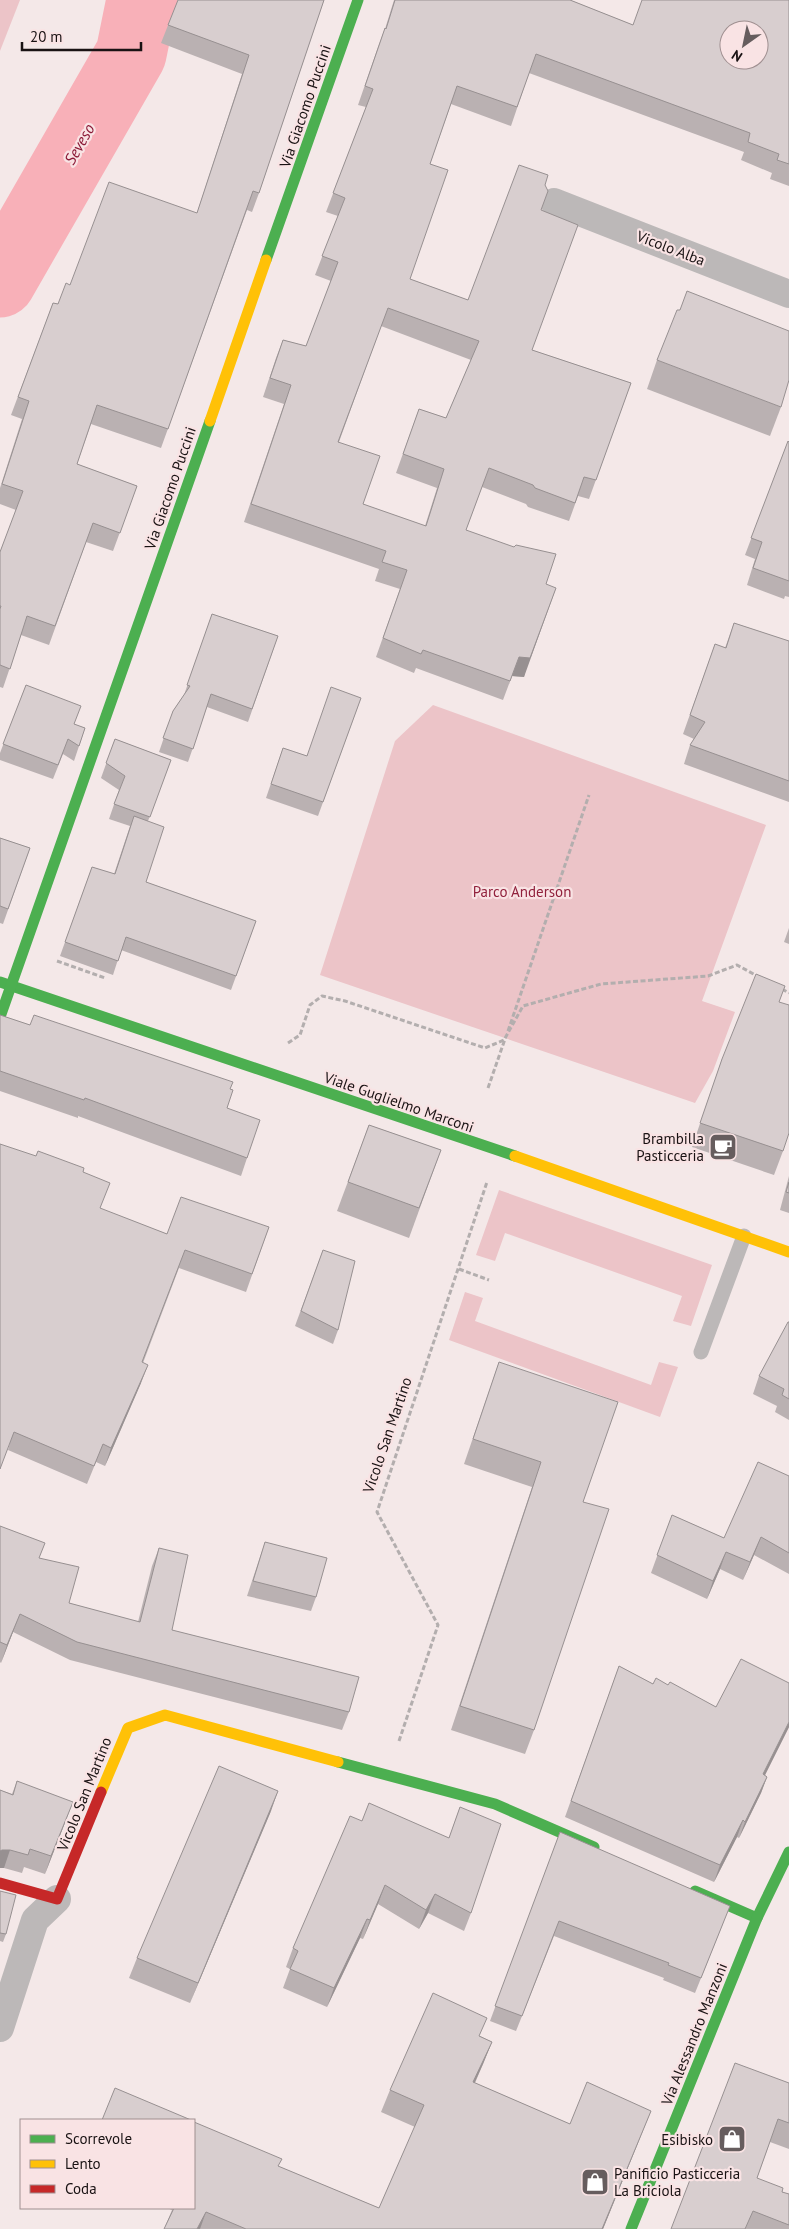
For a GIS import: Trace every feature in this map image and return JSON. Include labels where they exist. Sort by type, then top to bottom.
[{"type":"street","name":"Via Giacomo Puccini","points":[[0,1016],[6,984],[24,949],[358,0]]},
{"type":"street","name":"Vicolo Alba","points":[[554,202],[789,294]]},
{"type":"street","name":"Viale Guglielmo Marconi","points":[[6,984],[276,1078],[368,1105],[789,1252]]},
{"type":"street","name":"Vicolo San Martino","points":[[57,1899],[128,1728],[165,1715],[494,1804],[602,1851]]},
{"type":"street","name":"Via Alessandro Manzoni","points":[[631,2229],[757,1918],[789,1852]]},
{"type":"street","points":[[0,1883],[57,1899]]},
{"type":"street","points":[[683,1886],[757,1918]]},
{"type":"street","points":[[0,2028],[35,1920],[57,1899]]},
{"type":"lane","points":[[701,1352],[744,1236]]},
{"type":"path","points":[[488,1088],[589,795]]},
{"type":"path","points":[[24,949],[108,980]]},
{"type":"path","points":[[281,1041],[288,1043],[300,1035],[310,1005],[322,996],[345,1001],[485,1048],[504,1040],[523,1006],[601,984],[708,976],[737,966],[763,979]]},
{"type":"path","points":[[780,988],[789,993]]},
{"type":"path","name":"Vicolo San Martino","points":[[387,1774],[438,1625],[377,1512],[488,1182]]},
{"type":"path","points":[[459,1268],[489,1280]]},
{"type":"green space","points":[[0,0],[20,0],[0,51]]},
{"type":"green space","name":"Parco Anderson","points":[[433,705],[766,825],[702,1001],[735,1012],[713,1071],[695,1103],[320,975],[395,741]]},
{"type":"green space","points":[[499,1190],[712,1265],[691,1326],[673,1321],[682,1296],[505,1233],[495,1261],[476,1255]]},
{"type":"green space","points":[[465,1292],[483,1298],[475,1321],[651,1385],[659,1362],[678,1367],[660,1417],[449,1340]]},
{"type":"building","points":[[178,0],[324,0],[259,193],[253,191],[168,429],[97,405],[77,464],[137,486],[120,533],[93,523],[55,626],[27,616],[10,669],[0,665],[0,552],[23,491],[2,484],[29,401],[18,397],[53,303],[58,304],[66,283],[70,285],[109,182],[197,213],[249,55],[168,25]]},
{"type":"building","points":[[395,0],[570,0],[633,25],[642,0],[789,0],[789,164],[777,160],[779,154],[748,142],[750,133],[536,54],[517,107],[457,86],[430,164],[448,170],[410,279],[468,300],[519,165],[548,175],[545,185],[548,191],[541,210],[578,225],[532,350],[631,383],[596,480],[584,477],[575,503],[489,468],[466,530],[514,547],[516,545],[556,554],[546,584],[556,588],[530,658],[519,657],[510,681],[423,650],[421,654],[383,638],[407,570],[382,562],[386,551],[251,504],[291,385],[270,378],[283,340],[306,346],[338,262],[322,256],[345,198],[333,193],[373,89],[365,86]],"holes":[[[388,308],[479,341],[446,418],[419,409],[403,454],[444,469],[426,526],[363,504],[380,456],[338,442]]]},
{"type":"building","points":[[687,291],[789,331],[789,380],[781,407],[657,360],[677,310],[680,310]]},
{"type":"building","points":[[788,441],[789,581],[753,568],[762,542],[751,538]]},
{"type":"building","points":[[212,614],[278,636],[252,709],[211,694],[193,749],[163,738],[173,711],[190,686],[187,685]]},
{"type":"building","points":[[734,623],[789,641],[789,781],[690,745],[705,722],[690,715],[715,644],[726,648]]},
{"type":"building","points":[[26,685],[81,706],[74,724],[85,728],[79,746],[68,739],[58,765],[3,744]]},
{"type":"building","points":[[331,687],[361,698],[323,802],[271,784],[283,748],[307,756]]},
{"type":"building","points":[[115,739],[171,760],[150,817],[114,804],[125,776],[106,763]]},
{"type":"building","points":[[134,816],[164,827],[146,882],[256,921],[236,976],[126,937],[118,961],[65,942],[92,867],[115,874]]},
{"type":"building","points":[[0,838],[30,848],[8,909],[0,906]]},
{"type":"building","points":[[756,974],[785,986],[779,1002],[789,1005],[789,1133],[783,1151],[700,1123],[722,1059]]},
{"type":"building","points":[[0,1015],[30,1025],[34,1015],[233,1082],[230,1089],[233,1090],[227,1108],[260,1120],[247,1158],[85,1098],[84,1100],[0,1071]]},
{"type":"building","points":[[369,1125],[441,1150],[419,1208],[348,1182]]},
{"type":"building","points":[[0,1144],[36,1156],[38,1151],[84,1168],[83,1172],[110,1183],[100,1208],[167,1234],[181,1197],[269,1227],[252,1274],[185,1250],[142,1362],[148,1365],[111,1448],[103,1444],[94,1466],[14,1432],[0,1469]]},
{"type":"building","points":[[789,1182],[789,1193],[786,1192]]},
{"type":"building","points":[[323,1250],[355,1261],[338,1330],[301,1311]]},
{"type":"building","points":[[788,1322],[789,1399],[782,1395],[784,1389],[759,1376]]},
{"type":"building","points":[[499,1362],[618,1402],[583,1502],[609,1509],[534,1730],[460,1706],[541,1462],[473,1439]]},
{"type":"building","points":[[758,1462],[789,1476],[789,1553],[761,1537],[750,1562],[726,1552],[713,1581],[657,1555],[672,1515],[724,1538]]},
{"type":"building","points":[[0,1526],[45,1543],[39,1558],[79,1567],[69,1603],[140,1622],[159,1548],[188,1555],[172,1630],[359,1677],[349,1712],[77,1642],[20,1614],[7,1645],[0,1642]]},
{"type":"building","points":[[265,1542],[327,1558],[316,1597],[253,1581]]},
{"type":"building","points":[[741,1659],[789,1683],[789,1722],[763,1774],[767,1777],[745,1822],[743,1820],[720,1865],[571,1801],[619,1666],[653,1684],[656,1678],[668,1685],[670,1682],[716,1707]]},
{"type":"building","points":[[219,1766],[278,1791],[198,1983],[137,1958]]},
{"type":"building","points":[[17,1781],[73,1802],[51,1856],[30,1849],[28,1855],[10,1850],[0,1851],[0,1790],[13,1795]]},
{"type":"building","points":[[369,1803],[449,1838],[460,1807],[501,1824],[471,1913],[435,1894],[426,1910],[385,1885],[370,1920],[367,1919],[334,1988],[290,1969],[298,1951],[293,1948],[350,1816],[362,1821]]},
{"type":"building","points":[[560,1832],[730,1906],[701,1978],[668,1965],[669,1963],[559,1921],[522,2016],[495,2006]]},
{"type":"building","points":[[0,1891],[16,1895],[6,1934],[0,1933]]},
{"type":"building","points":[[433,1993],[487,2018],[479,2036],[492,2042],[473,2082],[570,2124],[587,2082],[651,2111],[602,2229],[246,2229],[206,2212],[197,2229],[164,2229],[174,2209],[195,2209],[195,2122],[282,2159],[278,2166],[379,2208],[424,2105],[390,2090]]},
{"type":"building","points":[[735,2063],[789,2083],[789,2123],[778,2119],[757,2178],[783,2188],[782,2192],[789,2194],[789,2225],[753,2211],[745,2229],[671,2229]]},
{"type":"building","points":[[115,2088],[189,2119],[102,2119]]},
{"type":"waterway","name":"Seveso","points":[[0,282],[131,54],[142,0]]},
{"type":"traffic: fast","points":[[266,260],[358,0]]},
{"type":"traffic: fast","points":[[0,1017],[210,421]]},
{"type":"traffic: fast","points":[[0,982],[515,1156]]},
{"type":"traffic: fast","points":[[338,1762],[495,1804],[594,1847]]},
{"type":"traffic: fast","points":[[631,2229],[757,1918],[789,1852]]},
{"type":"traffic: fast","points":[[695,1891],[757,1918]]},
{"type":"traffic: slow","points":[[210,421],[266,260]]},
{"type":"traffic: slow","points":[[515,1156],[789,1252]]},
{"type":"traffic: slow","points":[[101,1792],[128,1728],[165,1715],[338,1762]]},
{"type":"traffic: jam","points":[[0,1883],[57,1899],[101,1792]]},
{"type":"place","name":"Brambilla Pasticceria","points":[[723,1147]]},
{"type":"place","name":"Esibisko","points":[[732,2139]]},
{"type":"place","name":"Panificio Pasticceria La Briciola","points":[[595,2182]]}]
